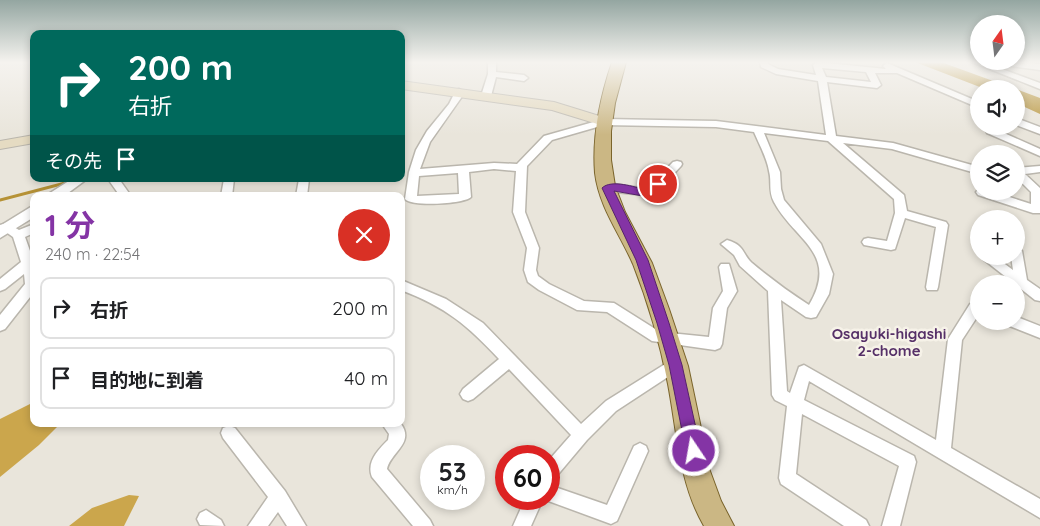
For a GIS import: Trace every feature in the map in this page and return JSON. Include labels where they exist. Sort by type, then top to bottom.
[{"type":"main road","points":[[414,87],[554,106],[604,122]]},
{"type":"main road","points":[[611,87],[604,122],[604,174],[607,188],[642,260],[676,365],[701,485],[715,519],[720,526]]},
{"type":"main road","points":[[0,145],[30,140]]},
{"type":"street","points":[[486,96],[489,87]]},
{"type":"street","points":[[823,87],[831,138],[900,198],[901,212],[891,246],[868,242]]},
{"type":"street","points":[[934,87],[970,102]]},
{"type":"street","points":[[459,92],[456,101],[430,133],[414,162],[411,199],[435,200],[465,197],[463,169]]},
{"type":"street","points":[[726,266],[730,291],[720,308],[715,344],[657,336],[608,307],[582,306],[544,287],[533,279],[530,270],[533,248],[519,212],[522,168],[548,138],[604,122],[716,124],[831,138],[893,146],[970,167]]},
{"type":"street","points":[[1025,125],[1040,131]]},
{"type":"street","points":[[727,244],[739,252],[744,263],[774,289],[811,313],[822,294],[827,274],[817,247],[779,201],[775,189],[775,172],[758,130]]},
{"type":"street","points":[[999,135],[1040,153]]},
{"type":"street","points":[[607,188],[649,193],[677,164]]},
{"type":"street","points":[[414,173],[494,166],[522,168]]},
{"type":"street","points":[[1025,170],[1040,169]]},
{"type":"street","points":[[997,200],[1037,210],[1037,191],[1025,180]]},
{"type":"street","points":[[61,192],[76,182]]},
{"type":"street","points":[[115,182],[123,192]]},
{"type":"street","points":[[901,212],[942,225],[932,287]]},
{"type":"street","points":[[6,231],[30,213]]},
{"type":"street","points":[[6,231],[30,228]]},
{"type":"street","points":[[6,231],[28,263],[30,272]]},
{"type":"street","points":[[0,286],[28,263]]},
{"type":"street","points":[[997,265],[1011,275]]},
{"type":"street","points":[[1025,285],[1040,296]]},
{"type":"street","points":[[405,286],[431,296],[459,312],[478,327],[580,435]]},
{"type":"street","points":[[0,325],[30,289]]},
{"type":"street","points":[[774,289],[776,351],[780,395],[908,462],[891,526]]},
{"type":"street","points":[[943,452],[955,339],[970,316]]},
{"type":"street","points":[[1025,326],[1040,332]]},
{"type":"street","points":[[468,394],[510,359]]},
{"type":"street","points":[[560,459],[580,435],[611,406],[676,365]]},
{"type":"street","points":[[860,526],[787,478],[795,404],[804,371],[1040,509]]},
{"type":"street","points":[[393,427],[397,431],[396,442],[381,458],[378,471],[424,526]]},
{"type":"street","points":[[229,433],[279,497],[297,526]]},
{"type":"street","points":[[560,498],[611,516],[640,451]]},
{"type":"street","points":[[258,526],[279,497]]},
{"type":"street","points":[[522,526],[529,510]]},
{"type":"shaded area","points":[[1025,92],[1040,98],[1040,114],[1025,107]]},
{"type":"shaded area","points":[[30,404],[30,427],[57,427],[39,445],[0,477],[0,419]]},
{"type":"shaded area","points":[[129,495],[139,496],[124,526],[69,526],[92,508]]},
{"type":"waterway","points":[[31,192],[69,182]]},
{"type":"waterway","points":[[0,200],[30,192]]},
{"type":"district","name":"Osayuki-higashi 2-chome","points":[[889,342]]},
{"type":"route","points":[[658,184],[649,193],[607,188],[642,260],[663,323],[676,365],[694,451]]}]
